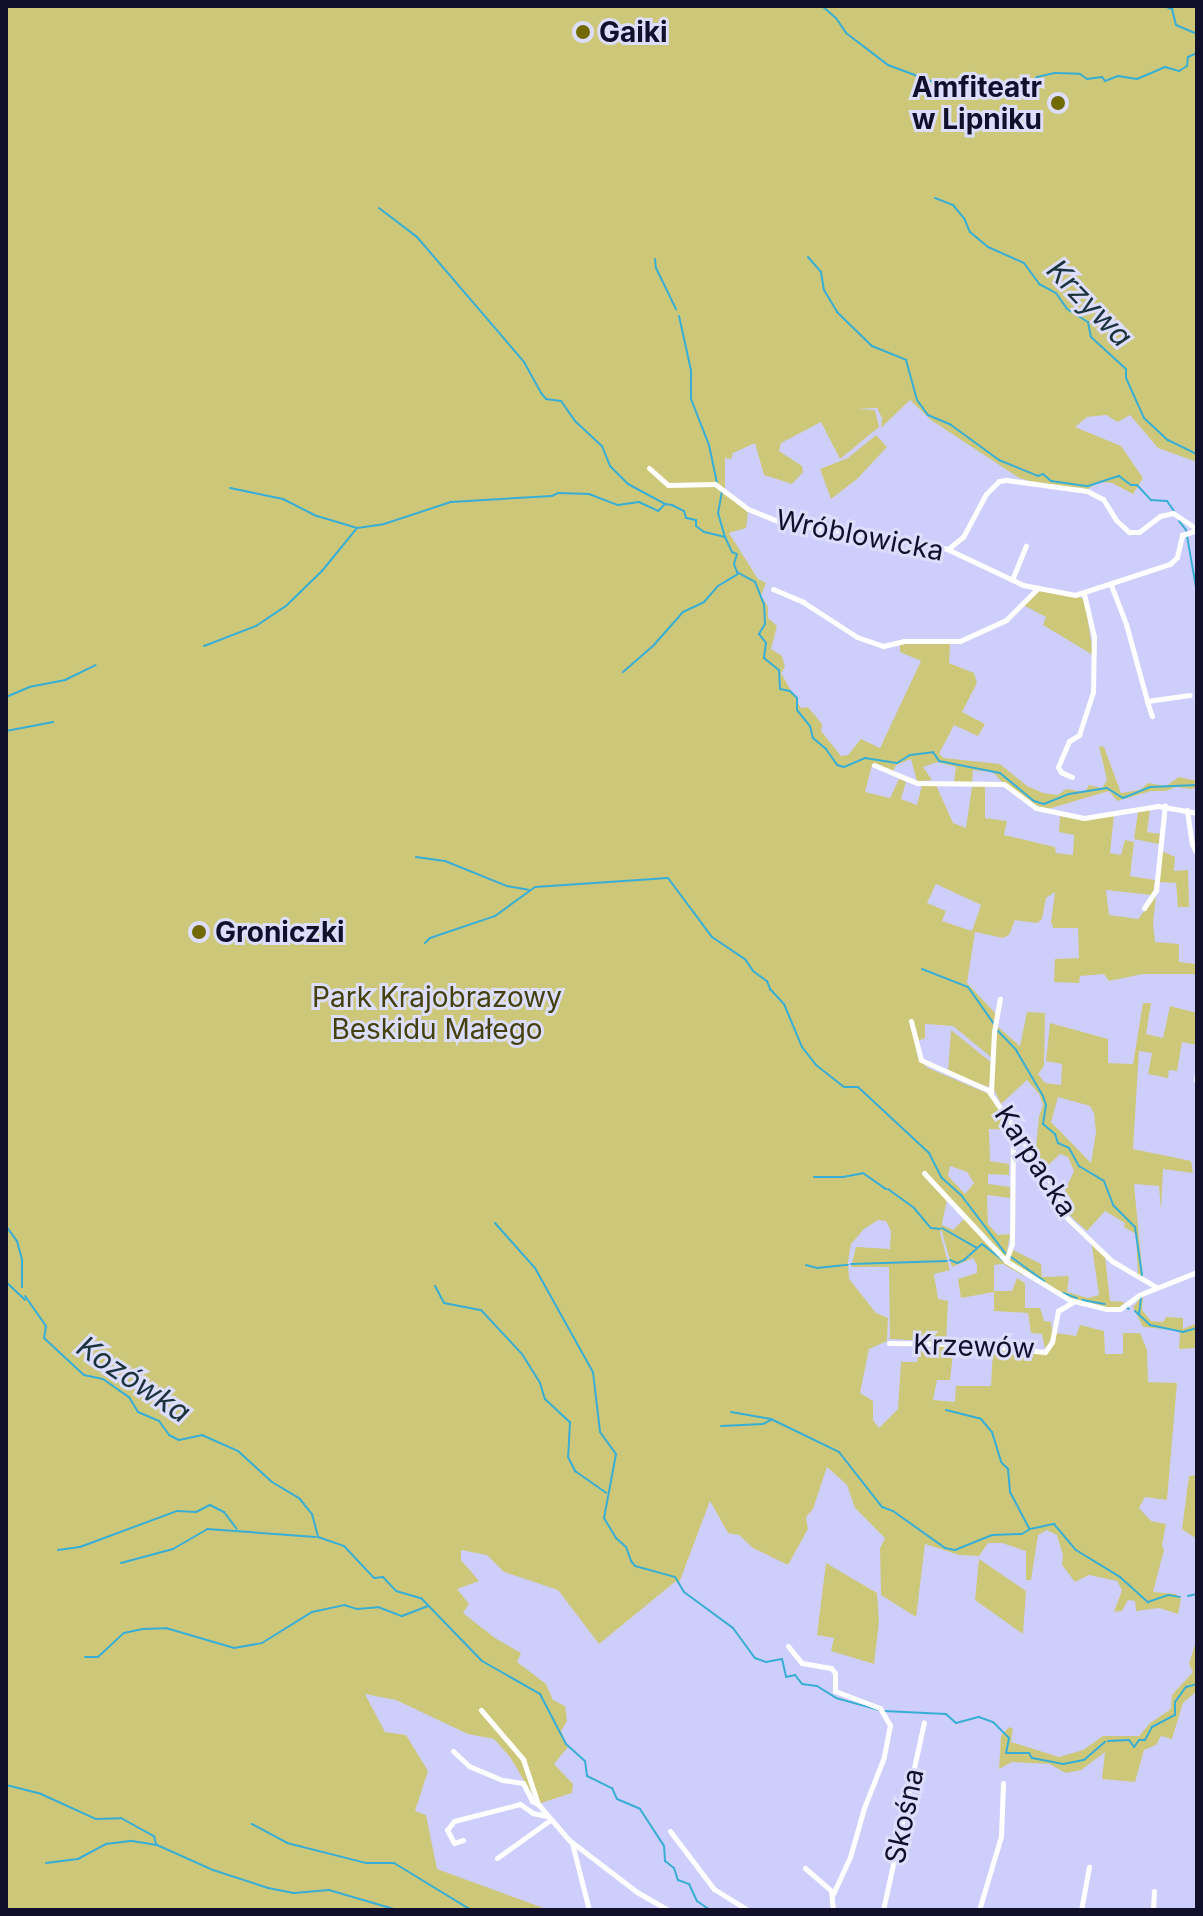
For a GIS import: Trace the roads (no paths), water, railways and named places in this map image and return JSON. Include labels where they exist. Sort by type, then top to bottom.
[{"type":"street","name":"Wróblowicka","points":[[649,468],[668,485],[717,485],[748,509],[782,523],[880,535],[947,549],[1037,589],[1084,594],[1170,564],[1177,557],[1186,533],[1197,529]]},
{"type":"street","points":[[947,549],[963,537],[986,494],[1006,480],[1096,495],[1129,532],[1139,532],[1160,516],[1175,514],[1197,529]]},
{"type":"street","points":[[1012,580],[1026,546]]},
{"type":"street","points":[[1111,585],[1131,640],[1152,716]]},
{"type":"street","points":[[773,589],[803,602],[857,637],[883,646],[904,641],[960,641],[1006,620],[1037,589]]},
{"type":"street","points":[[1072,777],[1058,767],[1069,741],[1079,735],[1087,716],[1094,680],[1094,637],[1084,594]]},
{"type":"street","points":[[1147,701],[1190,695]]},
{"type":"street","points":[[874,765],[917,783],[1004,784],[1036,808],[1084,818],[1165,805],[1197,813]]},
{"type":"street","points":[[1144,908],[1156,890],[1165,805]]},
{"type":"street","points":[[1187,810],[1192,844],[1197,854]]},
{"type":"street","points":[[911,1021],[921,1060],[991,1093],[994,1032],[1000,999]]},
{"type":"street","points":[[1196,1080],[1197,1072]]},
{"type":"street","name":"Karpacka","points":[[991,1093],[1050,1181],[1064,1215],[1112,1261],[1156,1287]]},
{"type":"street","points":[[1006,1261],[1012,1244],[1013,1124]]},
{"type":"street","points":[[924,1173],[1006,1261],[1052,1293],[1074,1302],[1120,1309],[1156,1287],[1197,1272]]},
{"type":"street","name":"Krzewów","points":[[889,1343],[968,1344],[1045,1352],[1052,1342],[1058,1311],[1074,1302]]},
{"type":"street","points":[[788,1646],[802,1663],[831,1668],[835,1673],[835,1691],[880,1708],[890,1725],[884,1757],[864,1808],[850,1857],[833,1894],[833,1910]]},
{"type":"street","points":[[481,1710],[526,1764],[538,1804],[549,1818],[572,1842],[637,1892],[668,1910]]},
{"type":"street","name":"Skośna","points":[[883,1910],[924,1722]]},
{"type":"street","points":[[453,1751],[469,1766],[502,1780],[523,1783],[532,1801],[538,1804]]},
{"type":"street","points":[[979,1910],[1001,1836],[1003,1783]]},
{"type":"street","points":[[463,1840],[454,1843],[447,1830],[454,1821],[520,1804],[533,1813],[549,1818]]},
{"type":"street","points":[[497,1858],[549,1818]]},
{"type":"street","points":[[670,1831],[714,1889],[747,1910]]},
{"type":"street","points":[[572,1842],[589,1910]]},
{"type":"street","points":[[1081,1910],[1089,1867]]},
{"type":"street","points":[[805,1868],[833,1894]]},
{"type":"street","points":[[1153,1910],[1154,1891]]},
{"type":"waterway","points":[[822,6],[836,18],[846,33],[888,65],[947,87],[977,85],[993,86],[1001,91],[1021,90],[1037,77],[1055,73],[1080,74],[1087,79],[1102,77],[1105,81],[1118,76],[1137,79],[1165,67],[1179,71],[1187,66],[1188,57],[1197,53]]},
{"type":"waterway","points":[[1164,6],[1172,9],[1176,25],[1197,34]]},
{"type":"waterway","name":"Krzywa","points":[[935,198],[953,205],[970,232],[988,247],[1024,263],[1039,284],[1056,293],[1067,309],[1088,322],[1091,337],[1126,369],[1126,378],[1144,418],[1168,440],[1197,454]]},
{"type":"waterway","points":[[379,208],[417,237],[524,362],[546,399],[561,401],[575,421],[602,446],[610,466],[628,484],[665,504]]},
{"type":"waterway","points":[[808,257],[821,272],[824,290],[837,312],[872,346],[906,360],[917,400],[928,415],[951,425],[999,460],[1038,476],[1043,474],[1051,481],[1088,486],[1119,476],[1131,485],[1137,485],[1151,500],[1167,501],[1174,511]]},
{"type":"waterway","points":[[655,259],[656,268],[676,309]]},
{"type":"waterway","points":[[679,316],[691,370],[691,399],[709,445],[717,482]]},
{"type":"waterway","points":[[230,488],[283,499],[317,516],[357,528]]},
{"type":"waterway","points":[[722,491],[718,513],[725,537]]},
{"type":"waterway","points":[[204,646],[256,626],[287,605],[322,571],[357,528],[384,524],[451,502],[552,496],[558,493],[589,494],[618,505],[639,502],[658,511],[665,504],[684,511],[686,518],[696,520],[696,526],[704,532],[725,537],[732,552],[737,554],[734,564],[737,572],[755,582],[764,604],[765,624],[759,634],[766,643],[764,658],[779,670],[780,689],[790,691],[797,698],[797,710],[810,726],[813,738],[826,749],[837,765],[844,767],[865,758],[897,763],[910,755],[933,752],[939,761],[1000,773],[1034,801],[1044,804],[1069,794],[1107,788],[1123,798],[1150,787],[1197,785]]},
{"type":"waterway","points":[[1179,521],[1186,530],[1197,593]]},
{"type":"waterway","points":[[623,672],[653,646],[683,612],[704,602],[718,586],[738,574]]},
{"type":"waterway","points":[[6,697],[29,687],[65,680],[96,665]]},
{"type":"waterway","points":[[6,731],[53,722]]},
{"type":"waterway","points":[[416,857],[445,861],[507,886],[529,890]]},
{"type":"waterway","points":[[425,943],[430,938],[495,916],[535,887],[668,878],[712,937],[745,959],[753,971],[767,981],[784,1004],[802,1047],[816,1065],[844,1087],[858,1087],[929,1153],[942,1178],[961,1195],[1005,1253]]},
{"type":"waterway","points":[[922,969],[968,987],[994,1024]]},
{"type":"waterway","points":[[997,1030],[1016,1050],[1043,1096],[1046,1105],[1043,1124],[1055,1134],[1058,1143],[1069,1148],[1079,1166],[1104,1181],[1113,1205],[1135,1227],[1142,1275]]},
{"type":"waterway","points":[[814,1177],[863,1173],[886,1189]]},
{"type":"waterway","points":[[888,1189],[914,1208],[931,1228],[940,1229]]},
{"type":"waterway","points":[[495,1223],[535,1268],[593,1372],[600,1432],[616,1454],[604,1518],[616,1538],[626,1547],[631,1561],[635,1566],[675,1577],[684,1592],[733,1628],[755,1658],[766,1662],[782,1659],[786,1677],[795,1675],[802,1684],[817,1686],[836,1698],[879,1710]]},
{"type":"waterway","name":"Kozówka","points":[[6,1226],[17,1241],[22,1260],[22,1287]]},
{"type":"waterway","points":[[942,1228],[977,1248]]},
{"type":"waterway","points":[[950,1260],[957,1263],[964,1260],[982,1244],[1004,1261]]},
{"type":"waterway","points":[[1011,1257],[1044,1281]]},
{"type":"waterway","points":[[851,1264],[947,1261]]},
{"type":"waterway","points":[[806,1265],[817,1268],[848,1265]]},
{"type":"waterway","points":[[6,1282],[25,1300]]},
{"type":"waterway","points":[[435,1286],[444,1303],[481,1310],[522,1354],[540,1383],[545,1399],[570,1422],[568,1457],[575,1471],[606,1493]]},
{"type":"waterway","points":[[1063,1293],[1077,1298]]},
{"type":"waterway","name":"Kozówka","points":[[25,1296],[46,1326],[44,1338],[84,1375],[103,1379],[129,1397],[138,1412],[159,1421],[169,1435],[179,1440],[202,1435],[238,1451],[272,1482],[299,1498],[312,1514],[318,1537],[344,1546],[374,1578],[383,1577],[396,1591],[421,1598],[482,1661],[540,1694],[566,1744],[585,1761],[587,1776],[612,1788],[617,1799],[640,1809],[664,1846],[665,1861],[674,1868],[678,1880],[689,1884],[697,1901],[710,1910]]},
{"type":"waterway","points":[[1139,1314],[1141,1297]]},
{"type":"waterway","points":[[1082,1300],[1105,1304]]},
{"type":"waterway","points":[[1135,1311],[1150,1325],[1183,1332],[1197,1328]]},
{"type":"waterway","points":[[946,1410],[981,1419],[992,1432],[1001,1462],[1008,1469],[1010,1492],[1029,1528]]},
{"type":"waterway","points":[[731,1412],[771,1419],[839,1452],[882,1507],[893,1511],[945,1548],[955,1550],[992,1535],[1022,1534],[1054,1524],[1076,1550],[1120,1577],[1148,1602],[1168,1595],[1180,1597]]},
{"type":"waterway","points":[[721,1426],[763,1424],[771,1420]]},
{"type":"waterway","points":[[58,1550],[80,1547],[177,1511],[196,1512],[210,1505],[224,1512],[237,1529]]},
{"type":"waterway","points":[[121,1563],[173,1549],[207,1529],[316,1537]]},
{"type":"waterway","points":[[1188,1596],[1197,1594]]},
{"type":"waterway","points":[[85,1657],[98,1657],[124,1633],[143,1629],[166,1628],[234,1648],[262,1643],[312,1612],[344,1605],[357,1609],[378,1607],[402,1616],[428,1606]]},
{"type":"waterway","points":[[1108,1741],[1129,1740],[1134,1747],[1139,1740],[1145,1740],[1152,1727],[1175,1715],[1175,1702],[1186,1687],[1197,1684]]},
{"type":"waterway","points":[[884,1711],[946,1714],[956,1723],[979,1717],[993,1722],[1009,1738],[1006,1753],[1029,1753],[1032,1758],[1063,1764],[1084,1760],[1105,1742]]},
{"type":"waterway","points":[[6,1785],[41,1794],[96,1819],[121,1818],[154,1836],[156,1844]]},
{"type":"waterway","points":[[252,1824],[287,1843],[366,1863],[394,1863],[471,1910]]},
{"type":"waterway","points":[[46,1863],[78,1859],[106,1844],[132,1841],[157,1845],[213,1870],[268,1888],[294,1893],[329,1890],[397,1910]]},
{"type":"place","name":"Gaiki","points":[[583,32]]},
{"type":"place","name":"Amfiteatr w Lipniku","points":[[1058,103]]},
{"type":"place","name":"Groniczki","points":[[199,932]]},
{"type":"park label","name":"Park Krajobrazowy Beskidu Małego","points":[[437,1013]]}]
